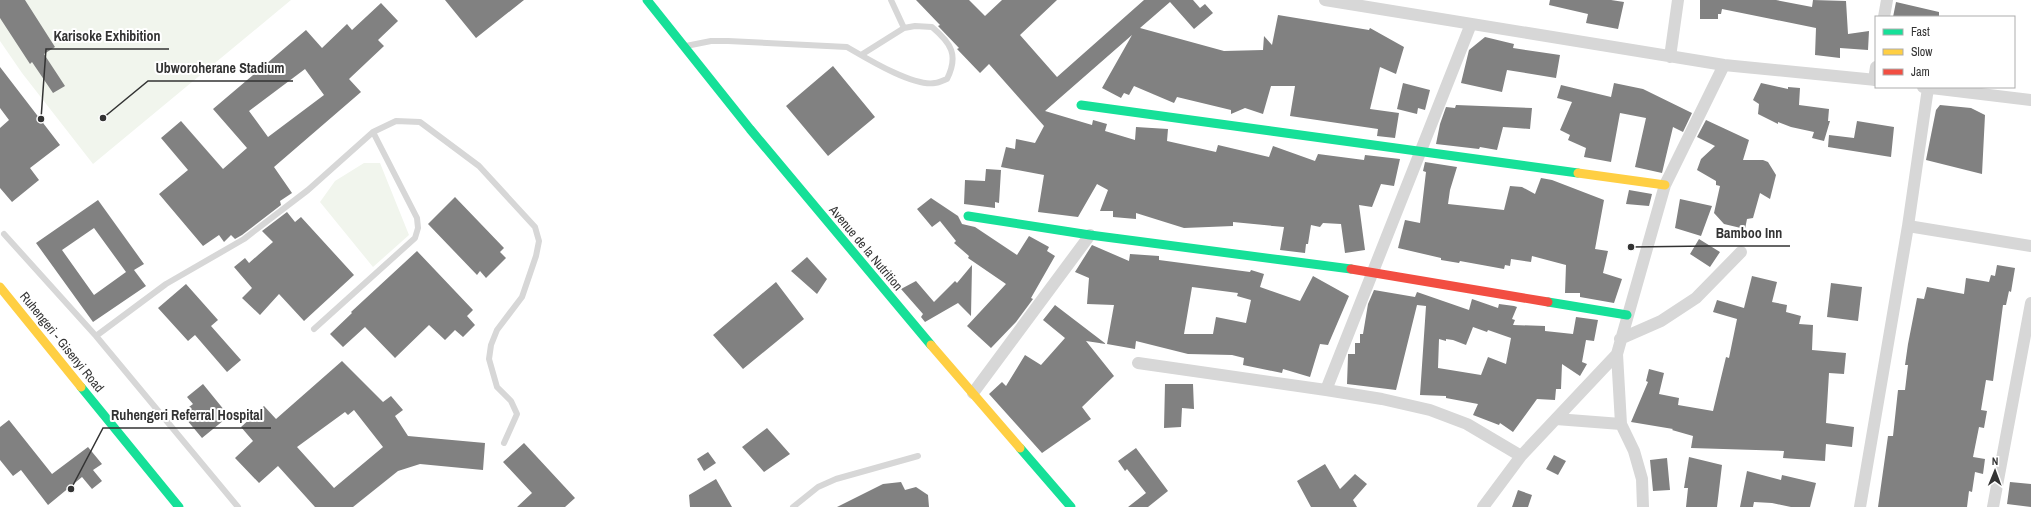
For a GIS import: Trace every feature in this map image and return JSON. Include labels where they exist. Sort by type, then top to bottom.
[{"type":"main road","name":"Avenue de la Nutrition","points":[[647,0],[683,47],[873,277],[1071,507]]},
{"type":"main road","points":[[1081,105],[1665,185]]},
{"type":"main road","points":[[968,216],[1090,235],[1372,272],[1627,315]]},
{"type":"main road","name":"Ruhengeri - Gisenyi Road","points":[[0,287],[179,507]]},
{"type":"street","points":[[1325,0],[1724,65],[1875,80]]},
{"type":"street","points":[[1670,57],[1678,0]]},
{"type":"street","points":[[1884,16],[1886,0]]},
{"type":"street","points":[[1326,390],[1470,24]]},
{"type":"street","points":[[1643,507],[1642,479],[1634,451],[1621,424],[1617,354],[1620,339],[1665,185],[1724,65]]},
{"type":"street","points":[[1860,507],[1908,226],[1925,88]]},
{"type":"street","points":[[1933,88],[2031,100]]},
{"type":"street","points":[[1908,226],[2031,246]]},
{"type":"street","points":[[973,393],[1090,235]]},
{"type":"street","points":[[1620,339],[1661,321],[1696,298],[1741,252]]},
{"type":"street","points":[[1993,507],[2031,303]]},
{"type":"street","points":[[1483,507],[1521,456],[1617,354]]},
{"type":"street","points":[[1138,363],[1382,399],[1430,410],[1467,424],[1521,456]]},
{"type":"street","points":[[1556,419],[1621,424]]},
{"type":"lane","points":[[891,0],[904,28]]},
{"type":"lane","points":[[683,47],[711,41],[847,47],[861,55],[886,69],[920,81],[935,83],[947,78],[952,70],[953,57],[950,45],[943,36],[932,27],[915,26],[904,28],[861,55]]},
{"type":"lane","points":[[96,336],[166,284],[244,239],[308,190],[373,132],[396,121],[420,122],[479,166],[535,227],[539,241],[536,256],[522,297],[497,330],[491,345],[489,359],[497,387],[511,401],[517,414],[504,443]]},
{"type":"lane","points":[[314,329],[415,238],[418,228],[417,218],[373,132]]},
{"type":"lane","points":[[4,234],[96,336],[238,507]]},
{"type":"lane","points":[[792,507],[818,487],[836,479],[918,456]]},
{"type":"shaded area","points":[[0,0],[291,0],[93,164],[22,73],[0,41]]},
{"type":"shaded area","points":[[364,163],[380,163],[409,235],[373,267],[320,202],[335,181]]},
{"type":"building","points":[[0,0],[25,0],[55,47],[44,54],[65,86],[53,93],[32,62],[30,64],[0,18]]},
{"type":"building","points":[[445,0],[524,0],[476,38]]},
{"type":"building","points":[[916,0],[969,0],[985,16],[1002,0],[1057,0],[1020,35],[1057,77],[1144,0],[1193,0],[1200,8],[1205,4],[1213,13],[1194,29],[1170,2],[1140,28],[1224,51],[1263,50],[1264,36],[1272,45],[1278,15],[1369,30],[1370,28],[1404,47],[1396,74],[1380,67],[1370,109],[1399,113],[1395,138],[1377,136],[1378,129],[1290,116],[1295,86],[1271,86],[1263,114],[1245,108],[1231,114],[1231,110],[1177,97],[1174,103],[1134,86],[1129,95],[1124,93],[1121,98],[1102,88],[1132,35],[1045,111],[1092,125],[1093,120],[1107,124],[1105,131],[1135,140],[1136,127],[1168,129],[1167,141],[1216,152],[1218,145],[1269,157],[1273,146],[1315,161],[1318,154],[1364,160],[1365,155],[1400,159],[1394,186],[1381,184],[1372,207],[1359,205],[1365,250],[1345,253],[1341,224],[1323,223],[1320,227],[1311,225],[1305,253],[1280,250],[1284,227],[1233,222],[1233,226],[1184,228],[1136,213],[1136,219],[1113,217],[1113,211],[1100,211],[1108,190],[1097,184],[1078,217],[1038,212],[1044,175],[1001,167],[1006,147],[1015,149],[1016,139],[1035,143],[1044,126],[989,64],[980,73],[957,49],[959,48],[938,26],[940,25]]},
{"type":"building","points":[[1550,0],[1611,0],[1624,2],[1618,29],[1586,23],[1588,14],[1549,5]]},
{"type":"building","points":[[1700,0],[1776,0],[1812,7],[1813,0],[1846,1],[1848,34],[1869,31],[1868,50],[1840,48],[1840,58],[1815,55],[1816,28],[1722,9],[1721,14],[1718,14],[1718,19],[1700,19]]},
{"type":"building","points":[[1896,2],[1939,12],[1939,16],[1893,16]]},
{"type":"building","points":[[381,3],[398,21],[378,40],[384,46],[349,79],[361,92],[274,167],[292,193],[280,201],[281,205],[242,235],[235,239],[231,235],[224,242],[219,235],[203,246],[159,194],[188,170],[161,138],[181,121],[223,169],[247,148],[213,109],[306,30],[322,48],[347,24],[352,30]],"holes":[[[305,69],[324,95],[268,137],[249,111]]]},
{"type":"building","points":[[1485,37],[1514,44],[1513,48],[1560,55],[1556,78],[1507,70],[1502,92],[1461,83],[1469,50]]},
{"type":"building","points":[[833,66],[875,117],[828,156],[786,106]]},
{"type":"building","points":[[0,67],[60,145],[30,168],[39,180],[12,202],[0,188],[0,128],[9,120],[0,108]]},
{"type":"building","points":[[1403,83],[1430,90],[1425,110],[1418,108],[1417,114],[1397,109]]},
{"type":"building","points":[[1614,83],[1643,89],[1692,113],[1683,132],[1673,127],[1662,173],[1635,167],[1646,118],[1620,113],[1611,162],[1584,157],[1586,148],[1568,140],[1570,135],[1560,130],[1572,102],[1557,98],[1561,85],[1611,97]]},
{"type":"building","points":[[1761,83],[1788,89],[1788,87],[1800,88],[1799,105],[1829,109],[1828,121],[1830,121],[1824,141],[1812,138],[1814,132],[1791,127],[1778,122],[1778,124],[1758,114],[1759,104],[1753,100]]},
{"type":"building","points":[[1456,105],[1532,108],[1530,129],[1503,127],[1497,150],[1480,147],[1479,149],[1436,144],[1440,124],[1446,107],[1455,108]]},
{"type":"building","points":[[1940,105],[1971,108],[1985,115],[1982,174],[1926,160],[1936,110]]},
{"type":"building","points":[[1706,120],[1749,140],[1743,160],[1763,160],[1768,162],[1776,175],[1770,199],[1760,193],[1753,218],[1747,219],[1745,229],[1724,224],[1714,213],[1720,186],[1716,185],[1716,181],[1697,170],[1701,159],[1715,146],[1697,137]]},
{"type":"building","points":[[1857,121],[1894,127],[1891,157],[1828,147],[1829,135],[1854,138]]},
{"type":"building","points":[[1425,162],[1457,167],[1450,190],[1448,204],[1504,210],[1510,186],[1522,187],[1535,194],[1541,178],[1552,180],[1604,200],[1595,249],[1608,251],[1603,273],[1622,279],[1614,303],[1580,297],[1580,293],[1565,293],[1566,265],[1532,256],[1531,262],[1511,259],[1510,266],[1505,265],[1504,269],[1460,261],[1459,263],[1441,260],[1441,258],[1398,248],[1405,220],[1420,223],[1426,172],[1423,171]]},
{"type":"building","points":[[986,169],[1001,170],[999,203],[995,202],[995,208],[964,204],[965,180],[985,181]]},
{"type":"building","points":[[1629,190],[1652,194],[1649,206],[1626,204]]},
{"type":"building","points":[[455,197],[504,248],[500,252],[506,258],[486,278],[480,271],[477,275],[428,224]]},
{"type":"building","points":[[931,198],[958,216],[962,224],[975,227],[1017,255],[1029,236],[1049,247],[1047,251],[1055,256],[1031,298],[1033,299],[1016,322],[991,348],[967,326],[1006,284],[968,258],[969,256],[954,243],[956,241],[940,221],[932,227],[917,209]]},
{"type":"building","points":[[1680,199],[1712,206],[1701,236],[1675,228]]},
{"type":"building","points":[[98,200],[144,264],[134,270],[146,286],[93,322],[36,243]],"holes":[[[94,228],[126,272],[94,295],[62,250]]]},
{"type":"building","points":[[287,212],[295,222],[301,217],[354,275],[304,321],[279,294],[260,315],[242,298],[252,288],[234,267],[245,258],[249,263],[273,242],[262,231]]},
{"type":"building","points":[[1699,239],[1720,252],[1710,267],[1690,254]]},
{"type":"building","points":[[1092,245],[1129,261],[1130,254],[1159,256],[1159,260],[1250,272],[1251,270],[1264,274],[1260,287],[1300,301],[1313,276],[1349,296],[1328,345],[1320,344],[1310,377],[1283,369],[1282,373],[1243,365],[1244,358],[1232,355],[1188,354],[1136,341],[1135,349],[1107,344],[1114,305],[1087,304],[1089,278],[1075,272]],"holes":[[[1192,287],[1238,293],[1237,296],[1251,300],[1246,323],[1216,317],[1213,334],[1184,334]]]},
{"type":"building","points":[[417,251],[473,310],[467,316],[475,325],[463,337],[455,330],[445,340],[429,325],[395,358],[365,327],[343,347],[330,334],[352,313],[351,312]]},
{"type":"building","points":[[807,257],[827,279],[817,294],[791,271]]},
{"type":"building","points":[[972,265],[971,316],[958,303],[925,322],[921,317],[923,314],[901,289],[916,281],[934,302],[955,281],[957,283]]},
{"type":"building","points":[[1997,265],[2015,268],[2011,292],[2009,291],[2006,305],[2003,305],[1993,381],[1986,380],[1981,410],[1987,411],[1984,428],[1979,427],[1973,457],[1985,459],[1983,474],[1975,472],[1972,492],[1969,491],[1967,507],[1878,507],[1888,436],[1893,436],[1898,390],[1905,390],[1908,365],[1905,365],[1917,298],[1924,299],[1927,287],[1964,294],[1966,278],[1989,282],[1991,275],[1995,276]]},
{"type":"building","points":[[1752,276],[1777,282],[1772,302],[1787,305],[1786,312],[1801,316],[1799,324],[1813,325],[1812,350],[1846,353],[1844,374],[1829,373],[1826,423],[1854,427],[1852,447],[1826,444],[1825,461],[1783,458],[1784,451],[1691,448],[1693,436],[1672,430],[1673,429],[1631,422],[1648,382],[1646,381],[1649,369],[1664,373],[1659,394],[1679,398],[1678,405],[1713,411],[1726,357],[1729,358],[1737,319],[1713,312],[1717,300],[1744,308]]},
{"type":"building","points":[[776,282],[804,319],[743,369],[713,335]]},
{"type":"building","points":[[1831,283],[1862,287],[1858,321],[1827,317]]},
{"type":"building","points":[[186,284],[218,320],[211,326],[241,360],[227,372],[195,335],[188,341],[158,308]]},
{"type":"building","points":[[1374,290],[1415,297],[1417,292],[1469,310],[1472,299],[1498,308],[1499,304],[1517,307],[1512,319],[1515,320],[1513,325],[1545,326],[1545,331],[1573,334],[1576,317],[1598,320],[1594,341],[1586,340],[1582,362],[1587,364],[1580,376],[1562,364],[1561,389],[1556,389],[1555,400],[1537,399],[1513,432],[1500,423],[1499,425],[1473,415],[1478,404],[1446,398],[1446,396],[1420,395],[1426,306],[1417,305],[1396,390],[1347,384],[1348,354],[1355,354],[1355,343],[1360,343],[1360,334],[1363,334],[1368,304]],"holes":[[[1473,327],[1487,332],[1488,330],[1511,338],[1506,364],[1488,357],[1481,375],[1438,368],[1439,339],[1446,341],[1446,339],[1453,340],[1466,345]]]},
{"type":"building","points":[[1055,305],[1106,344],[1086,341],[1114,376],[1082,407],[1091,419],[1042,453],[989,394],[1002,382],[1006,386],[1025,355],[1041,365],[1065,338],[1043,320]]},
{"type":"building","points":[[342,361],[383,402],[391,396],[403,410],[395,416],[408,436],[485,443],[483,470],[420,464],[398,471],[353,507],[315,507],[278,466],[259,483],[235,458],[253,441],[241,427],[264,406],[276,419]],"holes":[[[354,410],[383,447],[334,488],[297,447],[345,412],[348,415]]]},
{"type":"building","points":[[203,384],[229,416],[202,438],[181,413],[193,404],[187,397]]},
{"type":"building","points":[[1165,384],[1193,384],[1194,409],[1182,408],[1181,427],[1164,428]]},
{"type":"building","points":[[9,420],[52,474],[88,447],[102,464],[93,470],[102,481],[92,489],[82,477],[48,505],[21,470],[13,476],[0,460],[0,427]]},
{"type":"building","points":[[767,428],[790,454],[764,472],[742,447]]},
{"type":"building","points":[[524,443],[575,498],[565,507],[517,507],[532,493],[503,462]]},
{"type":"building","points":[[1136,448],[1168,491],[1148,507],[1128,507],[1146,493],[1127,469],[1125,471],[1118,461]]},
{"type":"building","points":[[708,452],[716,463],[704,471],[697,459]]},
{"type":"building","points":[[1554,455],[1566,461],[1558,475],[1546,469]]},
{"type":"building","points":[[1689,457],[1722,465],[1717,507],[1686,507],[1688,488],[1684,488]]},
{"type":"building","points":[[1667,458],[1670,490],[1653,491],[1650,460]]},
{"type":"building","points":[[1325,464],[1340,489],[1355,474],[1367,484],[1353,500],[1357,507],[1311,507],[1297,481]]},
{"type":"building","points":[[1747,471],[1781,480],[1782,475],[1816,483],[1810,507],[1791,507],[1772,503],[1754,502],[1753,507],[1740,507]]},
{"type":"building","points":[[716,479],[732,507],[690,507],[689,495]]},
{"type":"building","points":[[901,482],[905,490],[916,487],[928,495],[929,507],[837,507],[883,484]]},
{"type":"building","points":[[2010,482],[2031,484],[2031,507],[2007,504]]},
{"type":"building","points":[[1518,490],[1532,495],[1528,507],[1512,507]]},
{"type":"traffic: fast","points":[[647,0],[750,129],[931,345]]},
{"type":"traffic: fast","points":[[1081,105],[1578,173]]},
{"type":"traffic: fast","points":[[968,216],[1090,235],[1351,269]]},
{"type":"traffic: fast","points":[[1548,302],[1627,315]]},
{"type":"traffic: fast","points":[[81,387],[179,507]]},
{"type":"traffic: fast","points":[[1020,448],[1071,507]]},
{"type":"traffic: slow","points":[[1578,173],[1665,185]]},
{"type":"traffic: slow","points":[[0,287],[81,387]]},
{"type":"traffic: slow","points":[[931,345],[1020,448]]},
{"type":"traffic: jam","points":[[1351,269],[1548,302]]},
{"type":"place","name":"Ubworoherane Stadium","points":[[103,118]]},
{"type":"place","name":"Karisoke Exhibition","points":[[41,119]]},
{"type":"place","name":"Bamboo Inn","points":[[1631,247]]},
{"type":"place","name":"Ruhengeri Referral Hospital","points":[[71,489]]}]
